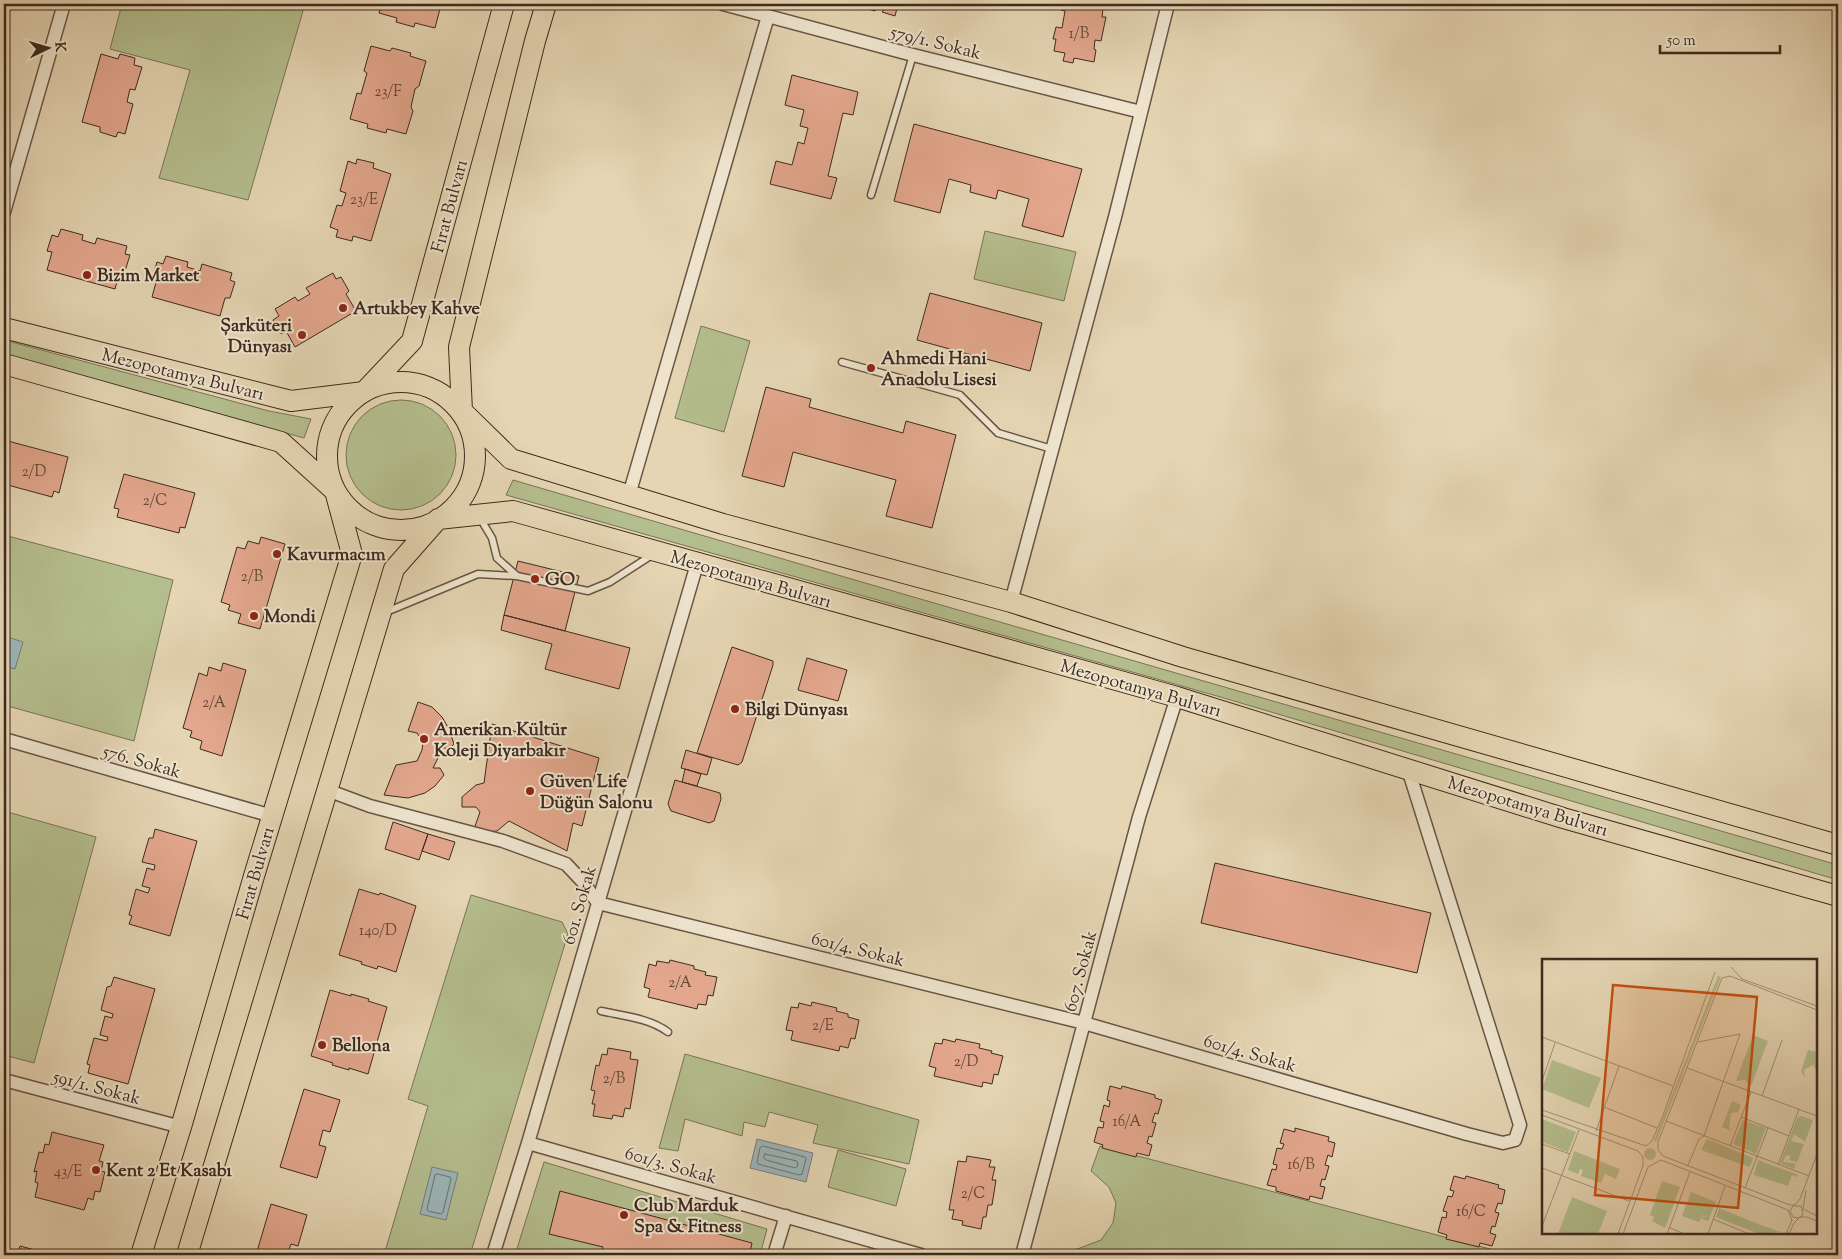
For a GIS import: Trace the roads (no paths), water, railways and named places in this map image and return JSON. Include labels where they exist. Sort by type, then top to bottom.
[{"type":"main road","name":"Fırat Bulvarı","points":[[364,392],[412,341],[504,4]]},
{"type":"main road","points":[[187,1255],[394,569],[438,519],[457,504],[470,483],[475,459],[472,435],[462,411],[459,347],[535,41],[546,4]]},
{"type":"main road","name":"Mezopotamya Bulvarı","points":[[4,328],[291,401],[364,392]]},
{"type":"main road","name":"Mezopotamya Bulvarı","points":[[4,364],[281,442],[335,491]]},
{"type":"main road","points":[[438,519],[417,529],[394,530],[378,526],[371,524],[352,511],[335,491],[328,472],[327,449],[333,426],[345,407],[364,392],[383,383],[405,382],[427,386],[446,397],[511,459],[723,524],[1011,602],[1183,657],[1838,845]]},
{"type":"main road","name":"Fırat Bulvarı","points":[[141,1255],[352,554],[335,491]]},
{"type":"main road","name":"Mezopotamya Bulvarı","points":[[438,519],[513,511],[1177,697],[1563,818],[1838,896]]},
{"type":"street","points":[[4,212],[64,4]]},
{"type":"street","name":"579/1. Sokak","points":[[722,4],[913,55],[1141,112]]},
{"type":"street","points":[[1011,602],[1115,217],[1168,4]]},
{"type":"street","points":[[628,495],[768,16]]},
{"type":"street","name":"601. Sokak","points":[[493,1255],[528,1143],[697,564]]},
{"type":"street","name":"607. Sokak","points":[[1022,1255],[1139,817],[1177,697]]},
{"type":"street","name":"576. Sokak","points":[[4,739],[272,816]]},
{"type":"street","name":"601/4. Sokak","points":[[598,903],[1084,1023],[1467,1134],[1503,1143],[1515,1140],[1520,1125],[1408,769]]},
{"type":"street","points":[[328,790],[370,806],[503,841],[566,864],[583,882],[598,903]]},
{"type":"street","name":"591/1. Sokak","points":[[4,1080],[181,1127]]},
{"type":"street","name":"601/3. Sokak","points":[[528,1143],[921,1255]]},
{"type":"street","points":[[774,1255],[786,1216]]},
{"type":"lane","points":[[871,194],[913,55]]},
{"type":"lane","points":[[842,362],[960,395],[998,434],[1052,449]]},
{"type":"lane","points":[[478,514],[492,538],[497,558],[517,576]]},
{"type":"lane","points":[[380,615],[478,574],[517,576],[588,591],[610,582],[657,552]]},
{"type":"lane","points":[[601,1011],[647,1021],[668,1032]]},
{"type":"water","points":[[4,636],[23,642],[15,669],[4,666]]},
{"type":"water","points":[[757,1139],[813,1153],[806,1182],[750,1168]]},
{"type":"water","points":[[432,1167],[458,1173],[446,1220],[420,1214]]},
{"type":"place","name":"Bizim Market","points":[[87,275]]},
{"type":"place","name":"Artukbey Kahve","points":[[343,308]]},
{"type":"place","name":"Şarküteri Dünyası","points":[[302,335]]},
{"type":"place","name":"Ahmedi Hani Anadolu Lisesi","points":[[871,368]]},
{"type":"place","name":"Kavurmacım","points":[[277,554]]},
{"type":"place","name":"GO","points":[[535,579]]},
{"type":"place","name":"Mondi","points":[[254,616]]},
{"type":"place","name":"Bilgi Dünyası","points":[[735,709]]},
{"type":"place","name":"Amerikan Kültür Koleji Diyarbakır","points":[[424,739]]},
{"type":"place","name":"Güven Life Düğün Salonu","points":[[530,791]]},
{"type":"place","name":"Bellona","points":[[322,1045]]},
{"type":"place","name":"Kent 2 Et Kasabı","points":[[96,1170]]},
{"type":"place","name":"Club Marduk Spa & Fitness","points":[[624,1215]]}]
